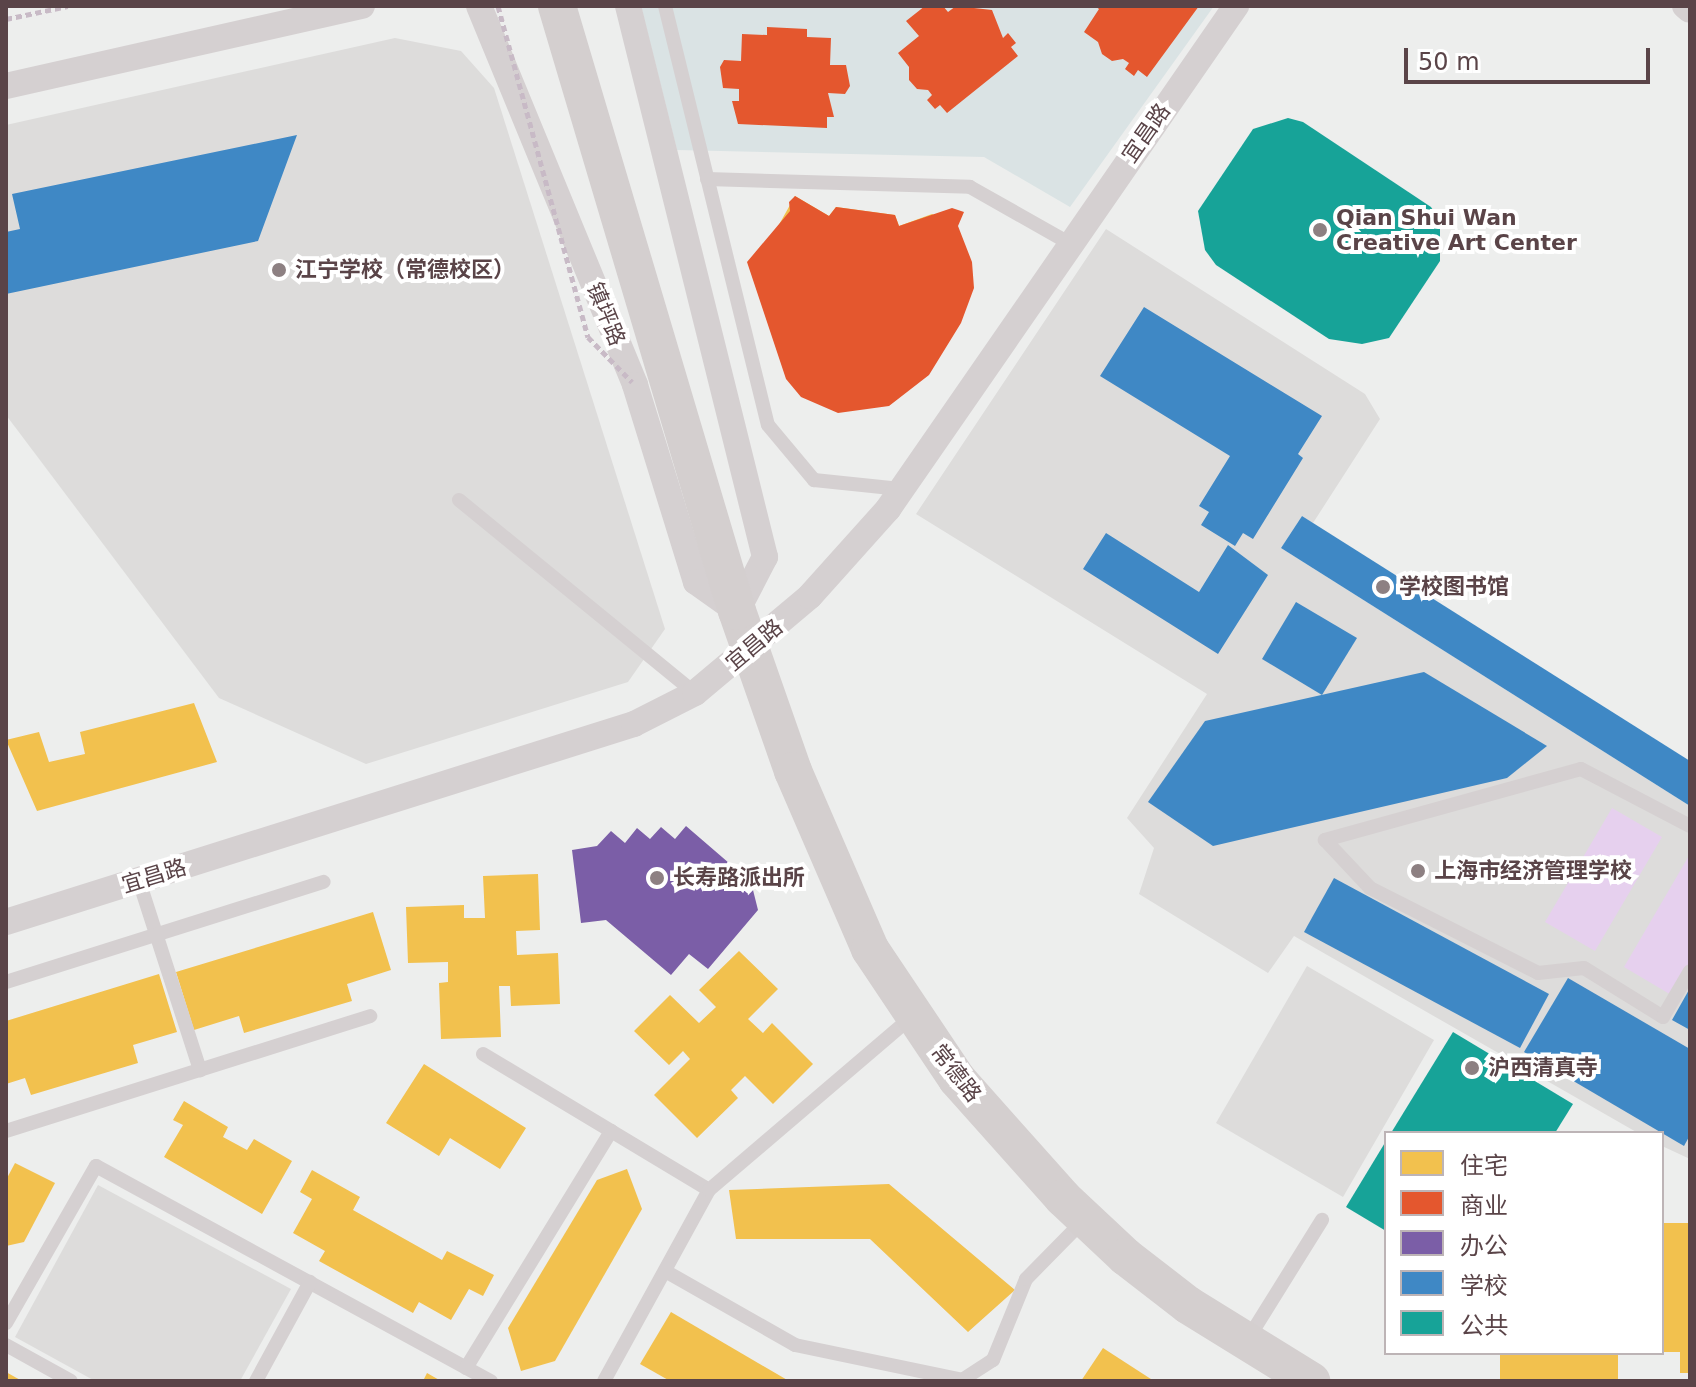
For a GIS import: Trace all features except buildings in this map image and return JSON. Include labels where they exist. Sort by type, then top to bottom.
[{"type":"main road","name":"镇坪路","points":[[557,6],[748,650]]},
{"type":"main road","name":"常德路","points":[[748,650],[793,771],[870,949],[957,1079],[1086,1218],[1188,1305],[1311,1381]]},
{"type":"street","points":[[6,86],[362,6]]},
{"type":"street","name":"镇坪路","points":[[479,6],[635,385],[696,582],[737,611]]},
{"type":"street","points":[[628,6],[765,557],[737,611]]},
{"type":"street","name":"宜昌路","points":[[6,922],[634,724],[695,693],[810,596],[901,489],[1236,6]]},
{"type":"street","points":[[1685,6],[1690,10]]},
{"type":"lane","points":[[665,6],[768,425],[814,480],[901,489]]},
{"type":"lane","points":[[707,179],[970,187],[1069,243]]},
{"type":"lane","points":[[459,500],[695,693]]},
{"type":"lane","points":[[1690,826],[1581,769],[1325,840],[1370,888],[1538,973],[1584,968],[1663,1017],[1690,971]]},
{"type":"lane","points":[[139,881],[200,1070]]},
{"type":"lane","points":[[6,982],[324,882]]},
{"type":"lane","points":[[6,1131],[370,1016]]},
{"type":"lane","points":[[604,1381],[709,1190],[913,1016]]},
{"type":"lane","points":[[483,1054],[709,1190]]},
{"type":"lane","points":[[466,1368],[611,1131]]},
{"type":"lane","points":[[6,1323],[96,1166],[491,1381]]},
{"type":"lane","points":[[665,1271],[795,1345],[903,1375],[962,1380],[993,1360],[1026,1279],[1086,1218]]},
{"type":"lane","points":[[1246,1342],[1322,1220]]},
{"type":"lane","points":[[256,1381],[310,1282]]},
{"type":"lane","points":[[6,1345],[71,1381]]},
{"type":"path","points":[[6,19],[68,6]]},
{"type":"path","points":[[498,6],[588,337],[635,385]]},
{"type":"shaded area","points":[[641,6],[1214,6],[1070,207],[984,157],[677,150]]},
{"type":"shaded area","name":"江宁学校（常德校区）","points":[[395,38],[461,51],[494,88],[665,629],[628,682],[366,764],[219,698],[6,415],[6,125]]},
{"type":"shaded area","name":"上海市经济管理学校","points":[[1106,229],[1365,394],[1380,419],[1313,523],[1302,516],[1281,548],[1690,806],[1690,1159],[1664,1147],[1664,1131],[1635,1131],[1294,936],[1268,973],[1139,894],[1154,848],[1127,818],[1207,694],[916,514]]},
{"type":"shaded area","points":[[1612,808],[1662,837],[1595,951],[1545,922]]},
{"type":"shaded area","points":[[1690,854],[1690,968],[1673,996],[1624,967]]},
{"type":"shaded area","points":[[1307,966],[1434,1040],[1343,1197],[1216,1123]]},
{"type":"shaded area","points":[[98,1185],[291,1289],[240,1381],[95,1381],[15,1337]]},
{"type":"place","name":"Qian Shui Wan Creative Art Center","points":[[1320,230]]},
{"type":"place","name":"江宁学校（常德校区）","points":[[279,270]]},
{"type":"place","name":"学校图书馆","points":[[1383,587]]},
{"type":"place","name":"上海市经济管理学校","points":[[1418,871]]},
{"type":"place","name":"长寿路派出所","points":[[657,878]]},
{"type":"place","name":"沪西清真寺","points":[[1472,1068]]}]
